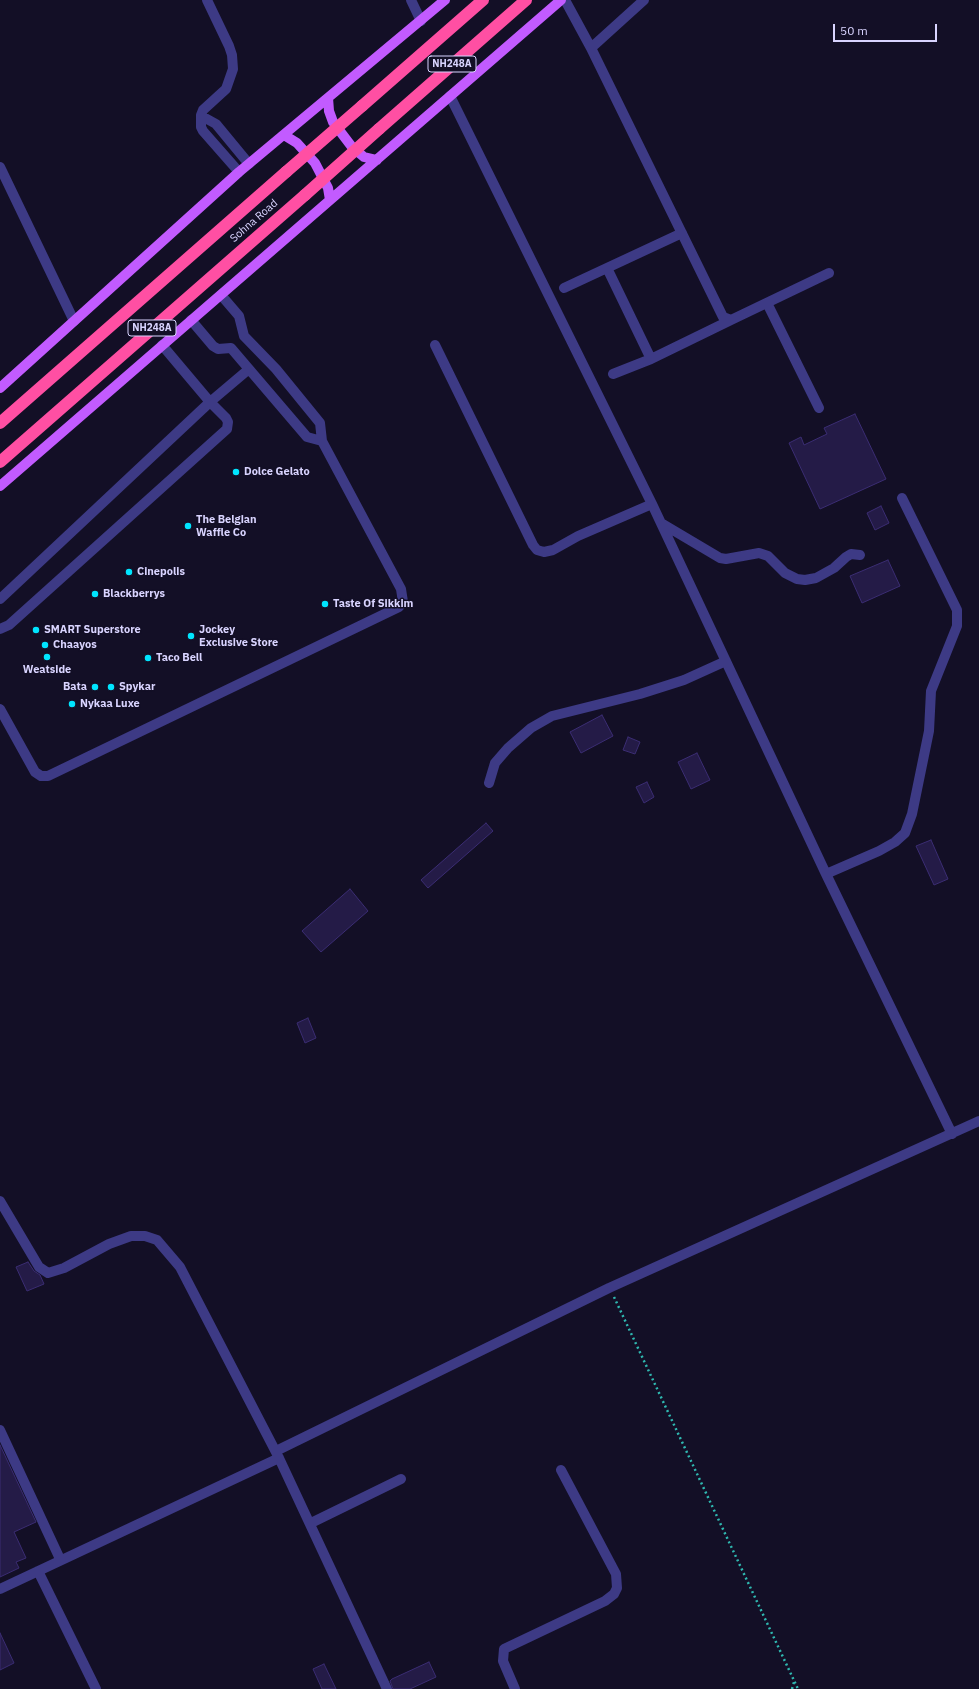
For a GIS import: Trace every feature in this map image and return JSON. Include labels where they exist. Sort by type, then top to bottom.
[{"type":"highway","name":"Sohna Road","points":[[0,423],[483,0]]},
{"type":"highway","name":"Sohna Road","points":[[0,462],[526,0]]},
{"type":"main road","points":[[0,388],[239,172],[445,0]]},
{"type":"main road","points":[[0,486],[561,0]]},
{"type":"main road","points":[[328,98],[329,111],[333,122],[352,147],[364,158],[377,160]]},
{"type":"main road","points":[[284,135],[297,143],[315,163],[328,188],[330,200]]},
{"type":"street","points":[[207,0],[229,46],[232,55],[233,69],[226,89],[203,110],[201,118],[203,131],[239,172]]},
{"type":"street","points":[[411,0],[421,21]]},
{"type":"street","points":[[565,0],[591,48],[720,314],[731,320]]},
{"type":"street","points":[[591,48],[644,0]]},
{"type":"street","points":[[450,96],[652,504],[826,874],[952,1134]]},
{"type":"street","points":[[201,118],[207,118],[216,124],[249,164]]},
{"type":"street","points":[[0,167],[74,321]]},
{"type":"street","points":[[564,288],[682,233]]},
{"type":"street","points":[[607,268],[651,359]]},
{"type":"street","points":[[614,374],[651,359],[829,273]]},
{"type":"street","points":[[0,709],[32,768],[41,776],[48,776],[399,607],[403,602],[402,590],[322,441],[320,423],[276,369],[244,336],[239,316],[221,295]]},
{"type":"street","points":[[767,303],[819,408]]},
{"type":"street","points":[[191,320],[213,346],[218,349],[231,348],[244,336]]},
{"type":"street","points":[[435,344],[533,545],[537,550],[544,552],[553,550],[578,536],[652,504]]},
{"type":"street","points":[[0,629],[9,625],[226,429],[228,422],[226,418],[210,402],[162,345]]},
{"type":"street","points":[[231,348],[308,437],[322,441]]},
{"type":"street","points":[[0,598],[210,402],[249,369]]},
{"type":"street","points":[[826,874],[879,851],[895,842],[905,833],[912,814],[929,731],[931,691],[957,626],[957,610],[902,498]]},
{"type":"street","points":[[661,523],[720,558],[726,559],[759,553],[774,560],[785,573],[797,579],[805,580],[816,578],[834,568],[851,554],[860,555]]},
{"type":"street","points":[[489,783],[495,763],[508,748],[531,728],[552,716],[640,694],[684,680],[726,660]]},
{"type":"street","points":[[1,1586],[38,1571],[277,1454],[609,1288],[979,1121]]},
{"type":"street","points":[[0,1200],[35,1261],[42,1270],[48,1273],[64,1268],[109,1244],[131,1236],[145,1236],[157,1240],[180,1267],[311,1523],[387,1689]]},
{"type":"street","points":[[0,1430],[60,1559]]},
{"type":"street","points":[[515,1689],[502,1661],[504,1648],[605,1600],[614,1594],[617,1588],[616,1574],[562,1470]]},
{"type":"street","points":[[311,1523],[401,1479]]},
{"type":"street","points":[[38,1571],[96,1689]]},
{"type":"path","points":[[609,1288],[798,1689]]},
{"type":"path","points":[[792,1689],[794,1682]]},
{"type":"building","points":[[855,414],[886,479],[820,509],[789,443],[801,437],[804,445],[827,434],[824,428]]},
{"type":"building","points":[[881,506],[889,523],[875,530],[867,513]]},
{"type":"building","points":[[888,560],[900,586],[862,603],[850,576]]},
{"type":"building","points":[[602,715],[613,736],[581,753],[570,732]]},
{"type":"building","points":[[628,737],[640,742],[635,754],[623,750]]},
{"type":"building","points":[[697,753],[710,780],[691,789],[678,762]]},
{"type":"building","points":[[647,782],[654,797],[644,803],[636,787]]},
{"type":"building","points":[[486,823],[493,831],[428,888],[421,880]]},
{"type":"building","points":[[931,840],[948,879],[934,885],[916,846]]},
{"type":"building","points":[[350,889],[368,911],[321,952],[302,931]]},
{"type":"building","points":[[308,1018],[316,1038],[305,1043],[297,1023]]},
{"type":"building","points":[[28,1262],[34,1271],[40,1275],[44,1284],[27,1291],[16,1267]]},
{"type":"building","points":[[0,1445],[36,1522],[14,1532],[26,1558],[16,1562],[19,1568],[0,1577]]},
{"type":"building","points":[[0,1633],[14,1663],[0,1670]]},
{"type":"building","points":[[429,1662],[436,1677],[410,1689],[393,1689],[390,1681],[392,1679]]},
{"type":"building","points":[[324,1664],[336,1689],[322,1689],[313,1669]]},
{"type":"place","name":"Dolce Gelato","points":[[236,472]]},
{"type":"place","name":"The Belgian Waffle Co","points":[[188,526]]},
{"type":"place","name":"Cinepolis","points":[[129,572]]},
{"type":"place","name":"Blackberrys","points":[[95,594]]},
{"type":"place","name":"Taste Of Sikkim","points":[[325,604]]},
{"type":"place","name":"SMART Superstore","points":[[36,630]]},
{"type":"place","name":"Jockey Exclusive Store","points":[[191,636]]},
{"type":"place","name":"Chaayos","points":[[45,645]]},
{"type":"place","name":"Weatside","points":[[47,657]]},
{"type":"place","name":"Taco Bell","points":[[148,658]]},
{"type":"place","name":"Bata","points":[[95,687]]},
{"type":"place","name":"Spykar","points":[[111,687]]},
{"type":"place","name":"Nykaa Luxe","points":[[72,704]]}]
